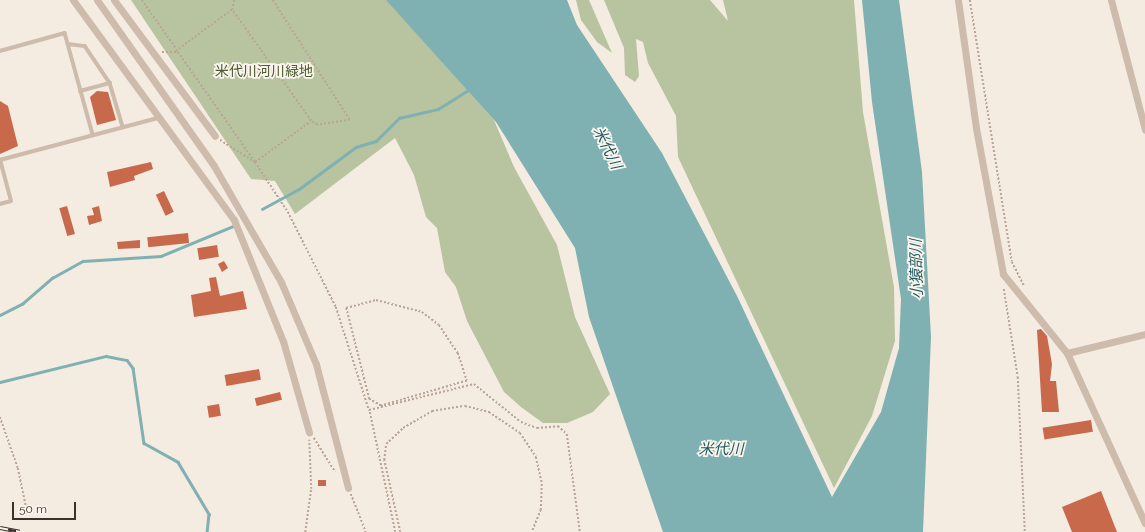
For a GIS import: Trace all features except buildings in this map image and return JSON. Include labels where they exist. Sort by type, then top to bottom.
[{"type":"street","points":[[73,0],[234,220],[283,341],[309,432]]},
{"type":"street","points":[[97,0],[214,166],[281,282],[316,364],[348,488]]},
{"type":"street","points":[[114,0],[154,52],[214,136]]},
{"type":"street","points":[[958,0],[976,128],[1003,274],[1067,352],[1145,523]]},
{"type":"street","points":[[1111,0],[1145,130]]},
{"type":"street","points":[[1067,352],[1145,334]]},
{"type":"lane","points":[[0,51],[65,33],[93,135]]},
{"type":"lane","points":[[68,44],[85,46],[110,83],[123,127]]},
{"type":"lane","points":[[80,92],[110,83]]},
{"type":"lane","points":[[0,204],[11,201],[0,160],[158,118]]},
{"type":"path","points":[[142,0],[282,203],[336,307],[369,410],[395,532]]},
{"type":"path","points":[[175,52],[232,10],[234,0]]},
{"type":"path","points":[[232,10],[310,121],[318,125],[350,120],[273,0]]},
{"type":"path","points":[[970,0],[1012,262],[1026,292]]},
{"type":"path","points":[[154,52],[178,52]]},
{"type":"path","points":[[255,162],[310,121]]},
{"type":"path","points":[[214,136],[255,162]]},
{"type":"path","points":[[1003,274],[1018,377],[1025,532]]},
{"type":"path","points":[[376,300],[422,312],[439,325],[458,353],[467,381],[381,406],[369,400],[346,308],[376,300]]},
{"type":"path","points":[[369,410],[474,384],[520,422],[536,428],[558,426],[567,434],[580,532]]},
{"type":"path","points":[[400,532],[384,460],[386,444],[403,428],[432,411],[465,406],[490,412],[520,434],[536,457],[542,484],[541,510],[532,532]]},
{"type":"path","points":[[0,417],[18,468],[27,511]]},
{"type":"path","points":[[305,532],[311,489],[309,432]]},
{"type":"green space","name":"米代川河川緑地","points":[[131,0],[386,0],[393,4],[494,120],[514,167],[557,245],[575,317],[610,394],[593,412],[567,423],[543,423],[521,407],[504,392],[467,321],[456,287],[445,272],[437,228],[426,217],[414,175],[395,138],[295,214],[275,181],[251,179]]},
{"type":"green space","points":[[576,0],[589,0],[612,53],[597,42],[581,20]]},
{"type":"green space","points":[[604,0],[710,0],[728,21],[723,0],[854,0],[863,112],[894,287],[895,341],[872,416],[834,488],[678,157],[676,116],[648,63],[643,42],[636,39],[639,76],[635,82],[625,75],[624,48]]},
{"type":"water","name":"米代川","points":[[386,0],[567,0],[577,25],[662,153],[737,296],[832,497],[881,412],[899,348],[901,299],[872,102],[862,0],[899,0],[922,172],[931,337],[923,532],[663,532],[589,317],[575,248],[496,122]]},
{"type":"waterway","points":[[262,209],[299,189],[356,147],[376,141],[399,118],[438,109],[471,88]]},
{"type":"waterway","points":[[0,315],[22,304],[52,278],[83,261],[161,256],[233,226]]},
{"type":"waterway","points":[[0,382],[106,356],[127,360],[133,368],[144,443],[178,462],[209,514],[207,532]]},
{"type":"railway","points":[[0,528],[20,532]]},
{"type":"water label","name":"小猿部川","points":[[917,269]]}]
